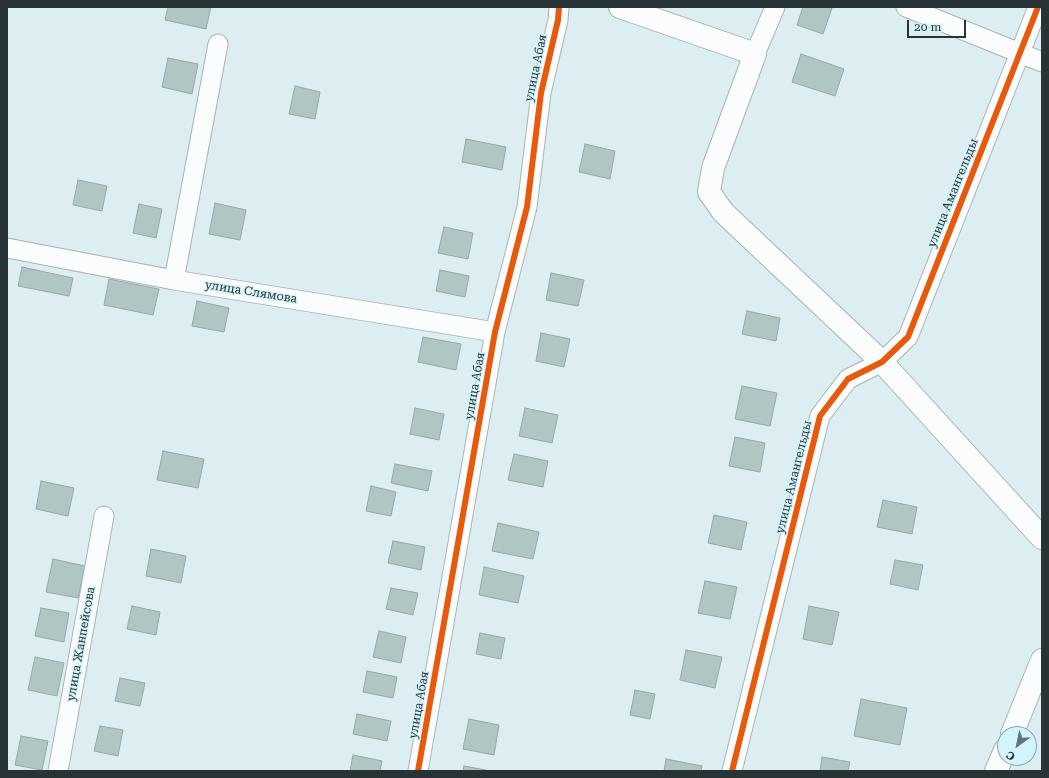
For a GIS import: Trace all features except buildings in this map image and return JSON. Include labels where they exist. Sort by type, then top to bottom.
[{"type":"street","name":"улица Абая","points":[[418,771],[495,332],[527,207],[541,93],[558,20],[559,7]]},
{"type":"street","points":[[620,7],[755,54]]},
{"type":"street","points":[[775,7],[755,54],[713,168],[709,192],[723,212],[882,362],[1042,538]]},
{"type":"street","points":[[906,7],[1042,62]]},
{"type":"street","name":"улица Амангельды","points":[[732,771],[820,416],[848,379],[882,362],[908,337],[1038,7]]},
{"type":"street","points":[[174,280],[218,44]]},
{"type":"street","name":"улица Слямова","points":[[7,248],[174,280],[495,332]]},
{"type":"street","name":"улица Жанпейсова","points":[[58,771],[104,516]]},
{"type":"street","points":[[1016,726],[1037,688],[1042,660]]},
{"type":"cycle path","points":[[418,771],[495,332],[527,207],[541,93],[558,20],[559,7]]},
{"type":"cycle path","points":[[732,771],[820,416],[848,379],[882,362],[908,337],[1038,7]]}]
